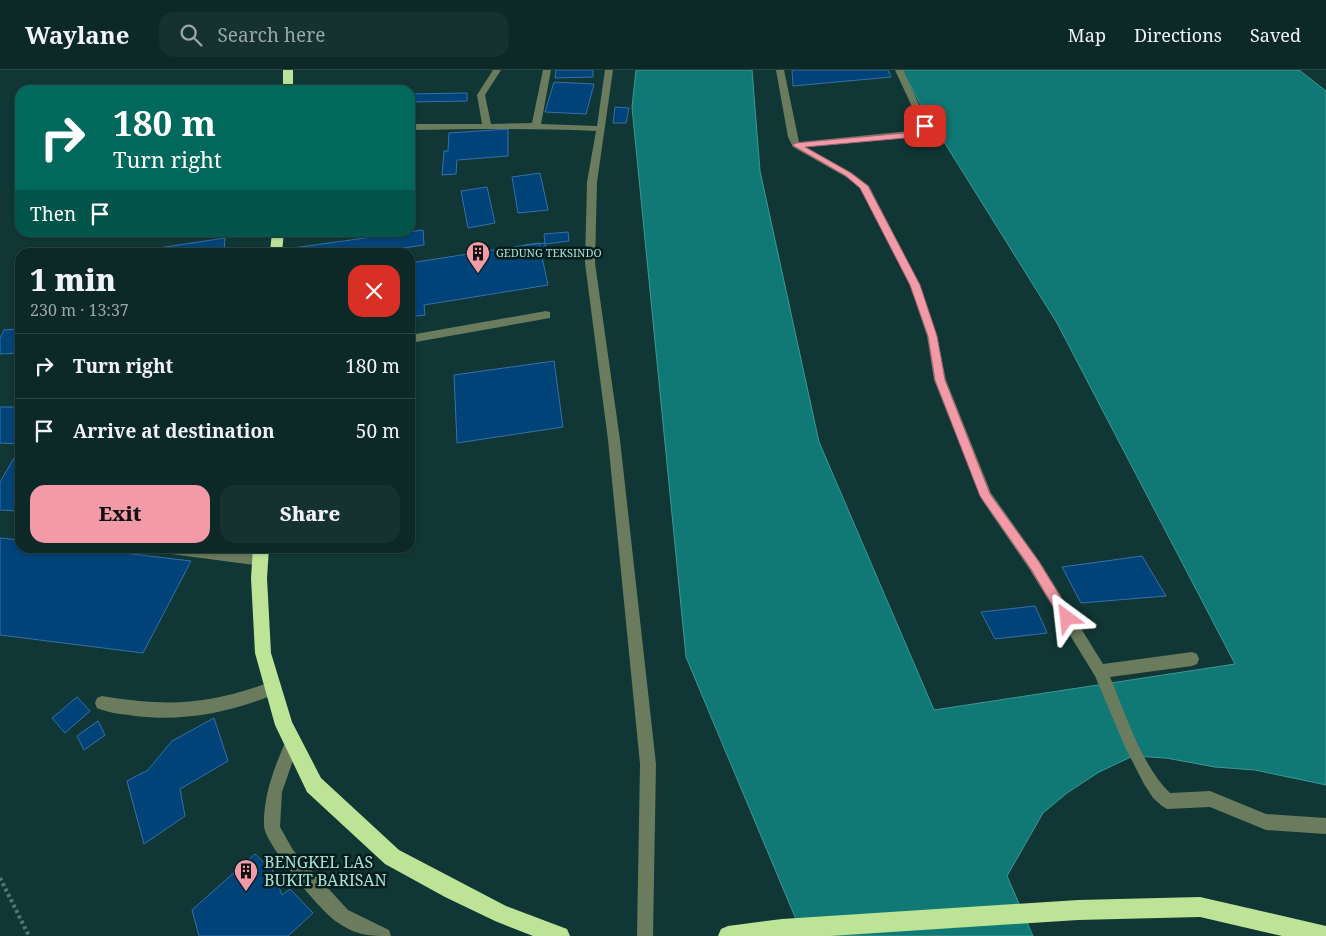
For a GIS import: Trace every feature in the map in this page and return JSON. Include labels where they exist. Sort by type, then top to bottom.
[{"type":"highway","points":[[288,70],[288,85]]},
{"type":"highway","points":[[261,554],[259,578],[263,653],[284,725],[314,785],[392,857],[452,890],[494,910],[560,936]]},
{"type":"highway","points":[[728,936],[782,929],[1078,910],[1200,907],[1326,936]]},
{"type":"street","points":[[487,128],[481,96],[497,70]]},
{"type":"street","points":[[536,126],[547,70]]},
{"type":"street","points":[[609,70],[592,182],[590,263],[614,440],[648,764],[645,936]]},
{"type":"street","points":[[780,70],[792,137],[796,145],[848,174],[864,186],[915,285],[932,336],[940,380],[986,496],[1035,566],[1103,677],[1155,790],[1168,801],[1210,799],[1266,822],[1326,826]]},
{"type":"street","points":[[796,145],[923,132],[925,126],[899,70]]},
{"type":"street","points":[[415,127],[487,128],[536,126],[601,129]]},
{"type":"street","points":[[415,338],[546,315]]},
{"type":"street","points":[[246,553],[261,554]]},
{"type":"street","points":[[1103,677],[1192,659]]},
{"type":"street","points":[[102,703],[168,713],[196,711],[248,698],[273,688]]},
{"type":"street","points":[[292,743],[274,792],[272,828],[287,856],[342,916],[383,936]]},
{"type":"path","points":[[0,878],[29,936]]},
{"type":"water","points":[[636,70],[752,70],[760,171],[819,442],[934,710],[1235,664],[1057,323],[921,105],[902,70],[1299,70],[1326,91],[1326,785],[1255,770],[1215,767],[1166,758],[1133,756],[1099,772],[1067,793],[1043,813],[1007,876],[1033,936],[803,936],[686,657],[632,107]]},
{"type":"building","points":[[556,70],[593,70],[593,77],[555,78]]},
{"type":"building","points":[[792,70],[888,70],[891,77],[793,86]]},
{"type":"building","points":[[554,82],[594,84],[586,114],[545,112]]},
{"type":"building","points":[[467,93],[467,101],[415,102],[415,94]]},
{"type":"building","points":[[615,107],[629,108],[626,123],[613,123]]},
{"type":"building","points":[[508,129],[508,156],[457,160],[456,174],[442,175],[444,151],[448,151],[449,133]]},
{"type":"building","points":[[540,173],[548,210],[518,213],[512,177]]},
{"type":"building","points":[[487,187],[495,223],[468,228],[461,191]]},
{"type":"building","points":[[423,230],[424,245],[403,248],[293,248],[372,237],[415,237],[415,231]]},
{"type":"building","points":[[568,232],[569,241],[545,244],[544,234]]},
{"type":"building","points":[[225,238],[224,248],[159,248]]},
{"type":"building","name":"GEDUNG TEKSINDO","points":[[539,243],[548,285],[424,305],[425,315],[415,316],[415,262]]},
{"type":"building","points":[[545,243],[546,251],[525,254],[525,245]]},
{"type":"building","points":[[15,329],[15,353],[0,354],[0,338],[4,330]]},
{"type":"building","points":[[554,361],[563,427],[457,443],[454,375]]},
{"type":"building","points":[[0,407],[15,407],[15,444],[0,443]]},
{"type":"building","points":[[15,456],[15,511],[0,510],[0,482]]},
{"type":"building","points":[[0,538],[15,540],[15,553],[124,553],[191,561],[143,653],[0,635]]},
{"type":"building","points":[[1142,556],[1166,596],[1081,603],[1062,567]]},
{"type":"building","points":[[1035,606],[1047,633],[995,639],[981,612]]},
{"type":"building","points":[[77,697],[90,711],[65,733],[52,718]]},
{"type":"building","points":[[214,718],[228,761],[180,789],[185,816],[144,844],[127,781],[148,770],[172,741]]},
{"type":"building","points":[[98,721],[105,735],[84,750],[77,736]]},
{"type":"building","name":"BENGKEL LAS BUKIT BARISAN","points":[[255,854],[273,871],[282,895],[290,889],[313,913],[288,936],[199,936],[192,910]]},
{"type":"place","name":"GEDUNG TEKSINDO","points":[[478,274]]},
{"type":"place","name":"BENGKEL LAS BUKIT BARISAN","points":[[246,892]]},
{"type":"route","points":[[925,126],[923,132],[916,134],[796,145],[848,174],[864,186],[915,285],[932,336],[940,380],[955,423],[986,496],[1000,519],[1035,566],[1067,618]]}]
